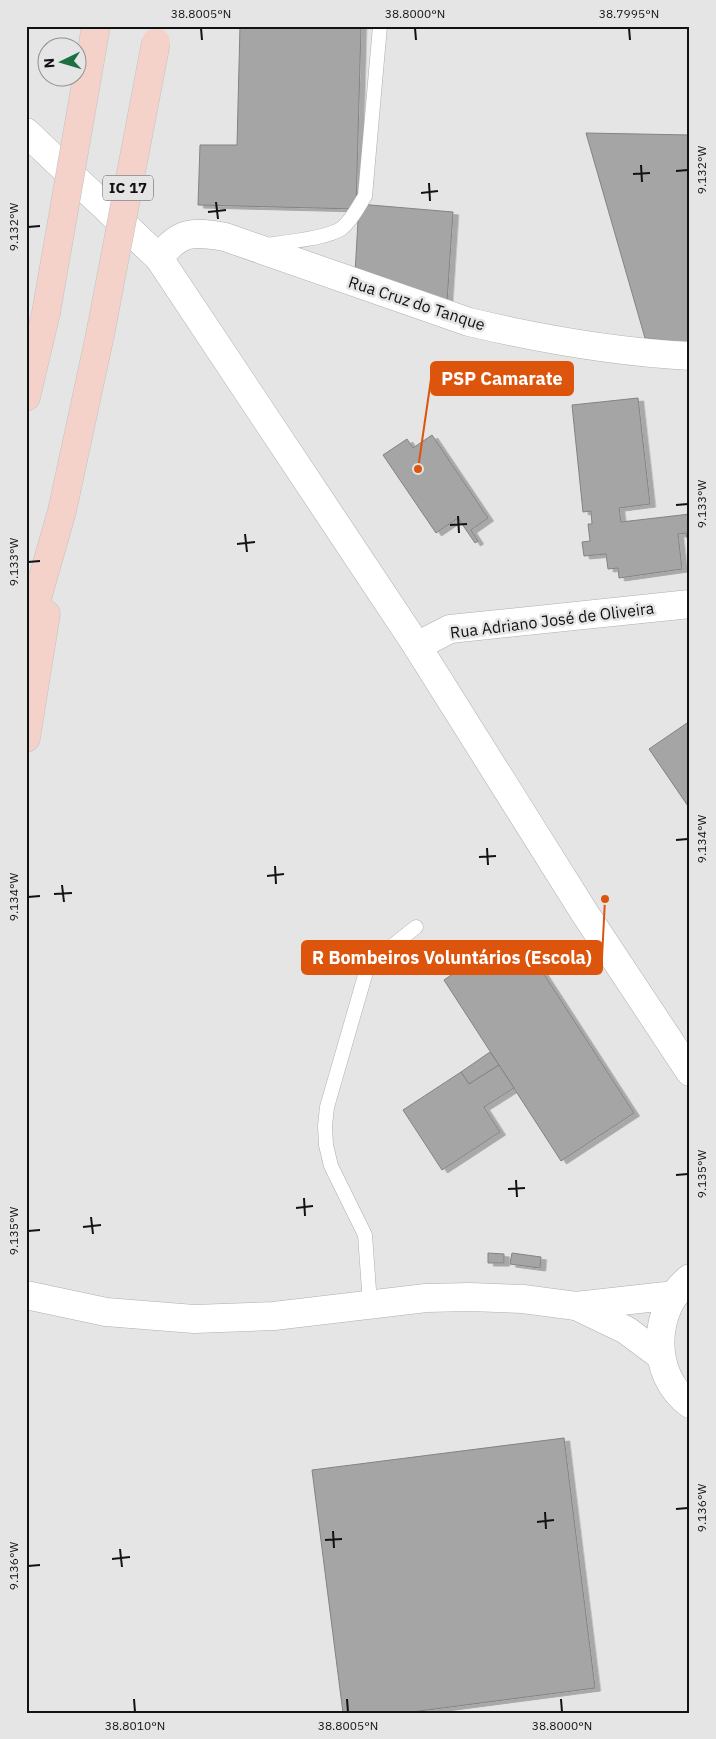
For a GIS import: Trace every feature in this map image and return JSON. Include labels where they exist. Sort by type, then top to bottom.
[{"type":"highway","points":[[26,397],[46,314],[96,26]]},
{"type":"highway","name":"IC 17","points":[[26,638],[62,511],[100,335],[159,26]]},
{"type":"highway","points":[[26,366],[39,340]]},
{"type":"highway","points":[[26,738],[62,511]]},
{"type":"street","points":[[26,132],[159,258],[416,646],[584,912],[690,1072]]},
{"type":"street","name":"Rua Cruz do Tanque","points":[[159,258],[170,243],[185,235],[204,233],[252,247],[469,322],[510,332],[613,349],[690,356]]},
{"type":"street","name":"Rua Adriano José de Oliveira","points":[[416,646],[450,629],[690,604]]},
{"type":"street","points":[[576,1306],[682,1286]]},
{"type":"street","points":[[682,1286],[664,1314],[660,1335],[661,1356],[670,1381],[690,1404]]},
{"type":"street","points":[[26,1294],[106,1312],[194,1319],[274,1316],[370,1304],[470,1297],[523,1299],[576,1306],[626,1330],[661,1356]]},
{"type":"lane","points":[[252,247],[301,240],[341,230],[354,215],[365,196],[380,26]]},
{"type":"lane","points":[[370,1304],[365,1235],[331,1166],[326,1145],[327,1107],[366,972],[372,962],[416,927]]},
{"type":"building","points":[[240,26],[361,26],[356,209],[198,205],[200,145],[237,145]]},
{"type":"building","points":[[586,133],[690,135],[690,227],[688,227],[690,344],[645,338]]},
{"type":"building","points":[[359,204],[453,212],[447,302],[355,273]]},
{"type":"building","points":[[638,398],[650,504],[619,508],[621,522],[690,514],[690,538],[687,538],[686,533],[678,534],[682,569],[619,578],[618,568],[608,569],[606,554],[584,556],[582,542],[590,541],[588,524],[592,524],[591,511],[583,512],[572,405]]},
{"type":"building","points":[[432,435],[488,518],[471,530],[478,541],[475,543],[458,518],[436,533],[383,455],[407,439],[413,448]]},
{"type":"building","points":[[690,721],[690,809],[649,749]]},
{"type":"building","points":[[525,945],[634,1113],[561,1161],[444,980],[470,962],[479,975]]},
{"type":"building","points":[[490,1052],[499,1065],[469,1084],[461,1072]]},
{"type":"building","points":[[499,1065],[514,1088],[484,1107],[500,1132],[442,1170],[403,1110],[461,1072],[469,1084]]},
{"type":"building","points":[[488,1253],[504,1254],[504,1263],[488,1263]]},
{"type":"building","points":[[512,1253],[541,1257],[540,1268],[510,1264]]},
{"type":"building","points":[[564,1438],[595,1688],[404,1713],[343,1713],[312,1470]]},
{"type":"place","name":"PSP Camarate","points":[[418,469]]},
{"type":"place","name":"R Bombeiros Voluntários (Escola)","points":[[605,899]]}]
